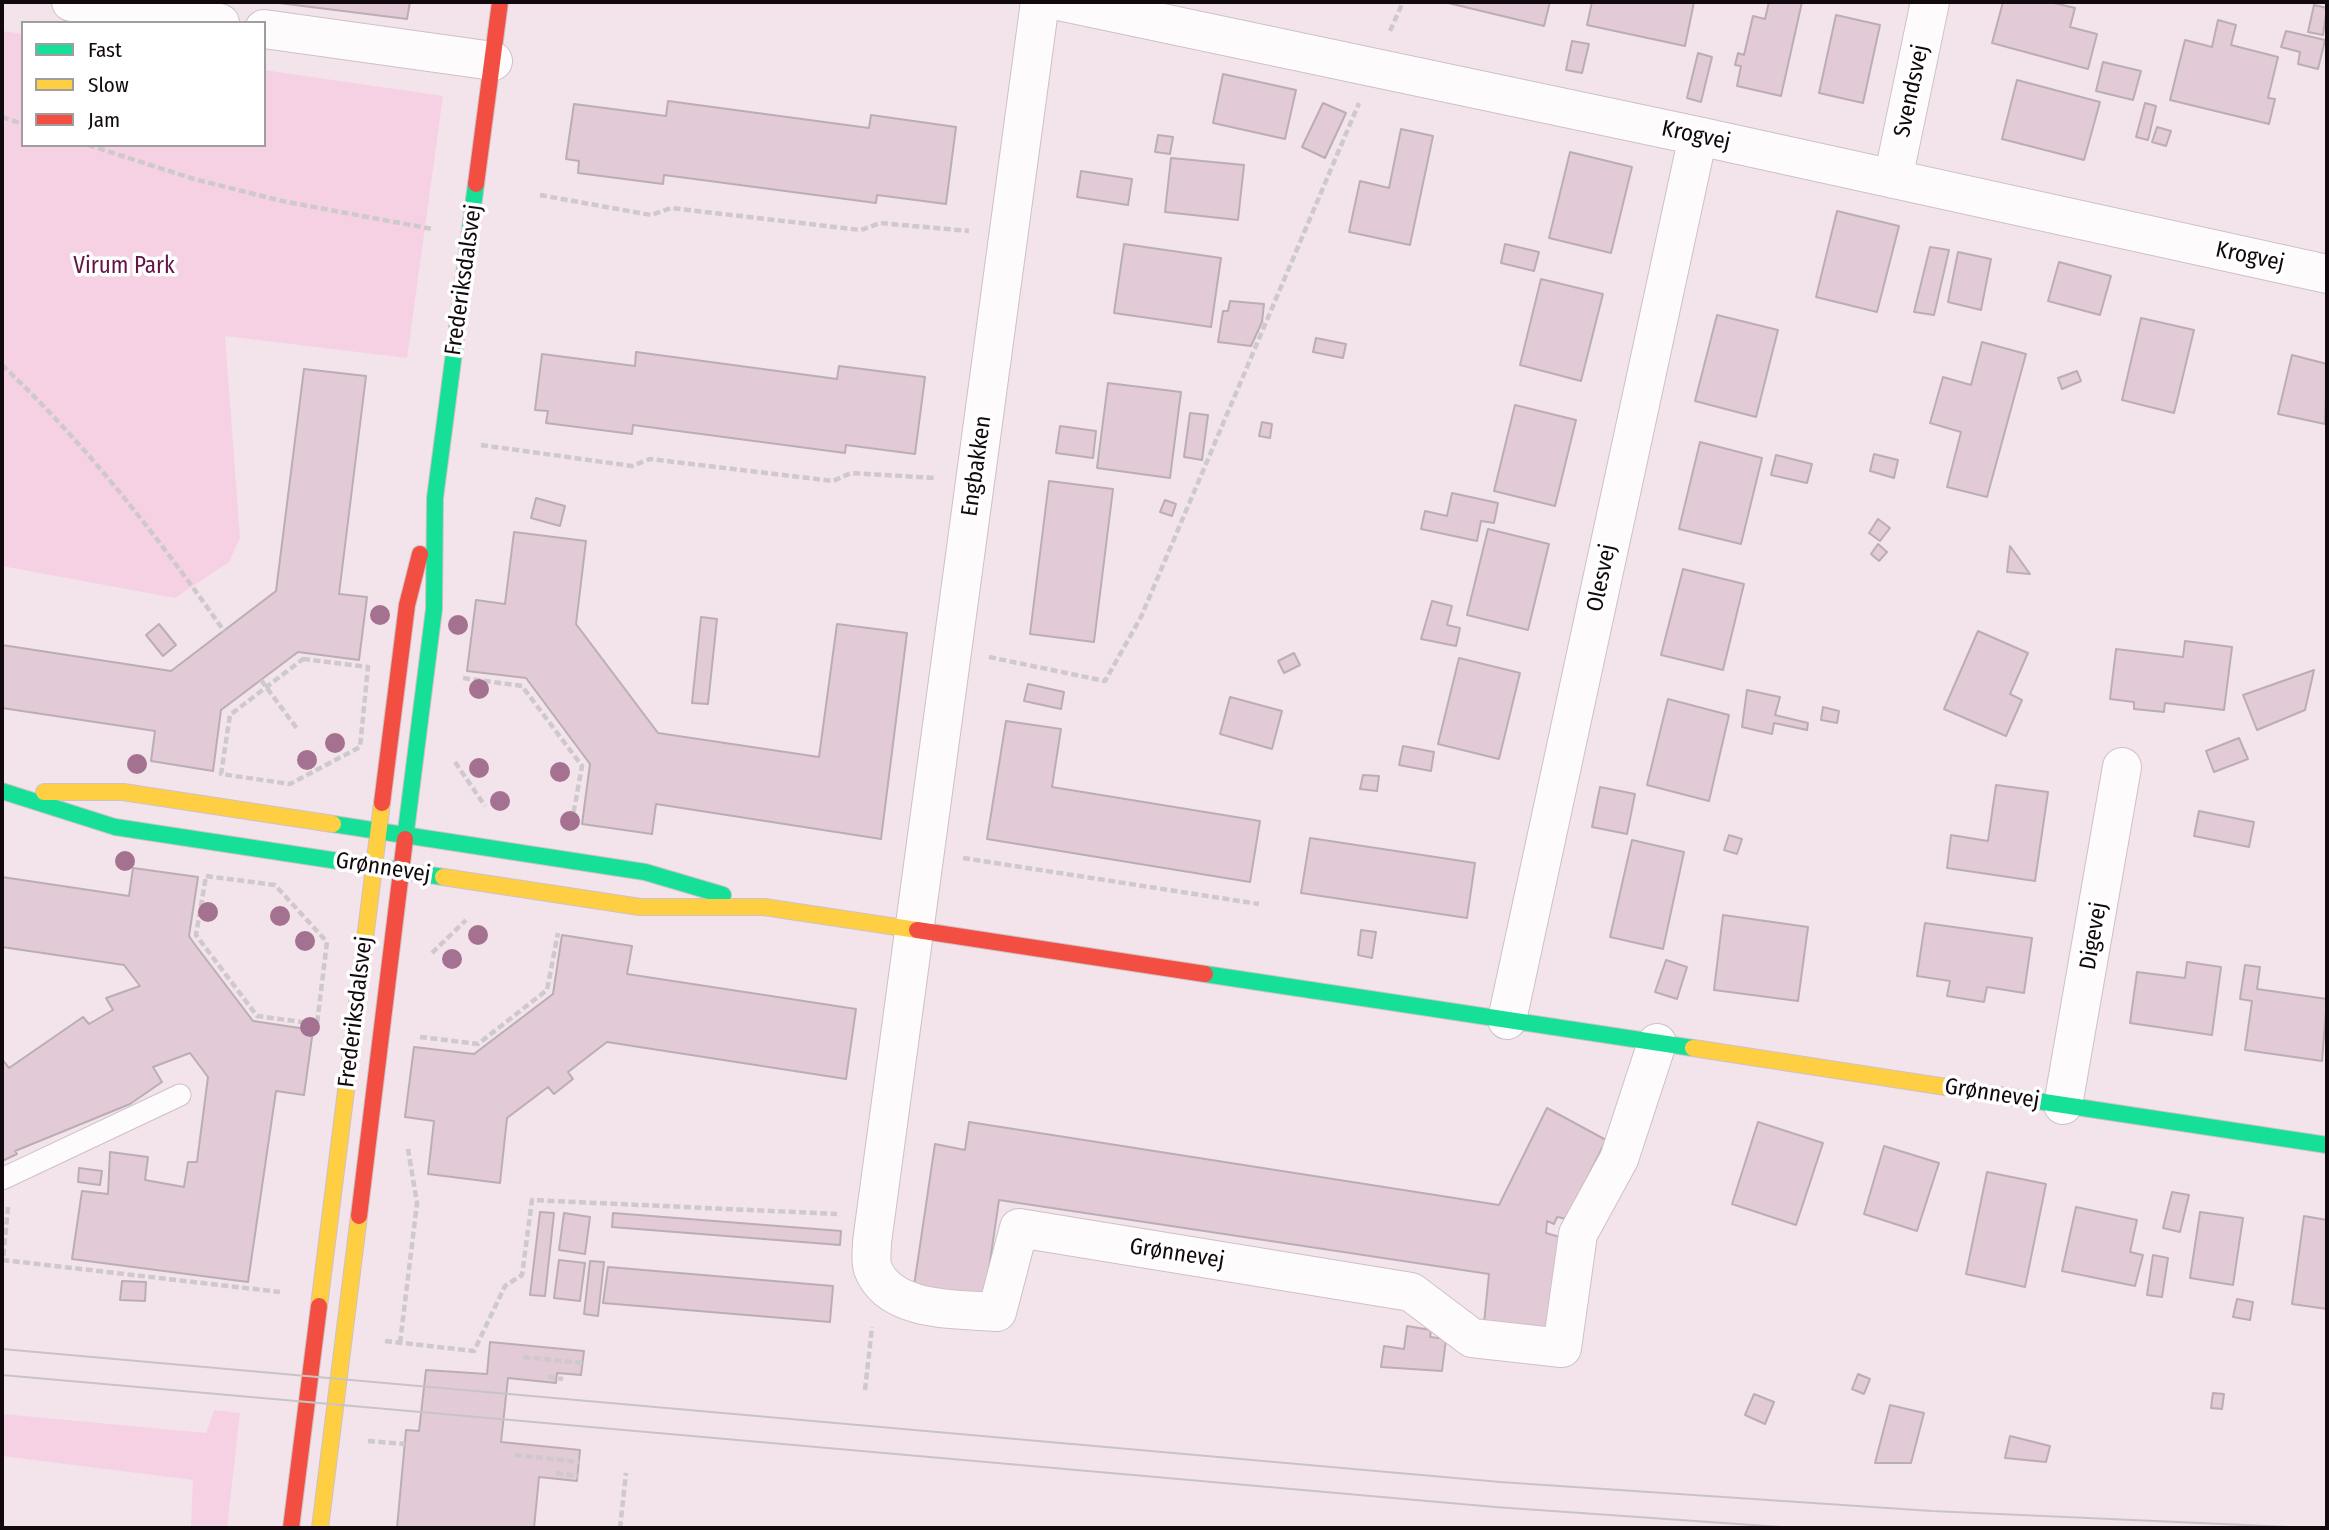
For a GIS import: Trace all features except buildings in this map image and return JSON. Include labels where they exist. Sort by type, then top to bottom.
[{"type":"street","points":[[71,2],[206,21]]},
{"type":"street","name":"Frederiksdalsvej","points":[[292,1528],[407,605],[435,498],[500,2]]},
{"type":"street","name":"Engbakken","points":[[914,930],[1040,2]]},
{"type":"street","name":"Krogvej","points":[[1063,2],[1154,11],[1374,68],[2327,274]]},
{"type":"street","name":"Svendsvej","points":[[1893,179],[1930,2]]},
{"type":"street","points":[[266,29],[493,61]]},
{"type":"street","name":"Olesvej","points":[[1507,1020],[1698,136]]},
{"type":"street","name":"Frederiksdalsvej","points":[[320,1528],[434,609],[435,498]]},
{"type":"street","name":"Digevej","points":[[2063,1105],[2123,767]]},
{"type":"street","name":"Grønnevej","points":[[4,792],[123,792],[406,835],[645,872],[764,907],[2327,1145]]},
{"type":"street","name":"Grønnevej","points":[[4,792],[116,827],[401,871],[640,907],[764,907]]},
{"type":"street","name":"Grønnevej","points":[[914,930],[876,1216],[872,1267],[884,1284],[911,1304],[997,1312],[1019,1228],[1412,1292],[1472,1338],[1562,1348],[1578,1234],[1619,1159],[1657,1043]]},
{"type":"lane","points":[[6,1188],[180,1095]]},
{"type":"path","points":[[953,649],[1105,681],[1141,617],[1403,2]]},
{"type":"path","points":[[2,117],[21,123]]},
{"type":"path","points":[[94,147],[194,179],[282,201],[470,236]]},
{"type":"path","points":[[540,195],[651,215],[671,208],[861,230],[880,223],[1008,234]]},
{"type":"path","points":[[2,365],[89,457],[177,565],[224,631]]},
{"type":"path","points":[[443,440],[632,466],[650,459],[833,481],[851,473],[975,480]]},
{"type":"path","points":[[303,659],[368,667],[360,747],[290,784],[221,774],[230,715],[266,687],[303,659]]},
{"type":"path","points":[[426,674],[522,686],[582,766],[566,860]]},
{"type":"path","points":[[460,690],[461,678]]},
{"type":"path","points":[[261,680],[298,730]]},
{"type":"path","points":[[453,759],[489,811]]},
{"type":"path","points":[[925,852],[1259,904]]},
{"type":"path","points":[[206,876],[275,885],[327,942],[317,1024],[257,1016],[196,935],[206,876]]},
{"type":"path","points":[[426,957],[474,913]]},
{"type":"path","points":[[414,1036],[478,1044],[547,990],[558,929]]},
{"type":"path","points":[[400,1343],[417,1203],[408,1147]]},
{"type":"path","points":[[6,1188],[3,1260],[280,1292]]},
{"type":"path","points":[[385,1341],[474,1351],[505,1286],[522,1275],[532,1200],[876,1216]]},
{"type":"path","points":[[865,1390],[870,1340]]},
{"type":"path","points":[[523,1357],[583,1363]]},
{"type":"path","points":[[548,1377],[563,1379]]},
{"type":"path","points":[[364,1440],[405,1444]]},
{"type":"path","points":[[515,1455],[579,1462]]},
{"type":"path","points":[[556,1473],[578,1476]]},
{"type":"path","points":[[620,1528],[626,1473]]},
{"type":"green space","name":"Virum Park","points":[[2,31],[21,34],[21,147],[266,147],[266,70],[443,96],[407,358],[225,336],[240,538],[229,562],[175,598],[2,566]]},
{"type":"green space","points":[[214,1410],[240,1413],[227,1528],[191,1528],[193,1480],[2,1456],[2,1414],[206,1433]]},
{"type":"tram line","points":[[2,1349],[1500,1482],[1932,1511],[2311,1528]]},
{"type":"tram line","points":[[2,1375],[1495,1507],[1795,1528]]},
{"type":"traffic: fast","points":[[405,839],[434,609],[435,498],[476,184]]},
{"type":"traffic: fast","points":[[2,791],[115,827],[443,877]]},
{"type":"traffic: fast","points":[[333,824],[645,872],[723,895]]},
{"type":"traffic: fast","points":[[1205,974],[1693,1048]]},
{"type":"traffic: fast","points":[[2011,1097],[2327,1145]]},
{"type":"traffic: slow","points":[[44,792],[123,792],[333,824]]},
{"type":"traffic: slow","points":[[319,1306],[382,803]]},
{"type":"traffic: slow","points":[[443,877],[640,907],[764,907],[917,930]]},
{"type":"traffic: slow","points":[[1693,1048],[2011,1097]]},
{"type":"traffic: slow","points":[[320,1528],[359,1216]]},
{"type":"traffic: jam","points":[[476,184],[500,2]]},
{"type":"traffic: jam","points":[[382,803],[407,605],[420,554]]},
{"type":"traffic: jam","points":[[359,1216],[405,839]]},
{"type":"traffic: jam","points":[[917,930],[1205,974]]},
{"type":"traffic: jam","points":[[291,1528],[319,1306]]}]
